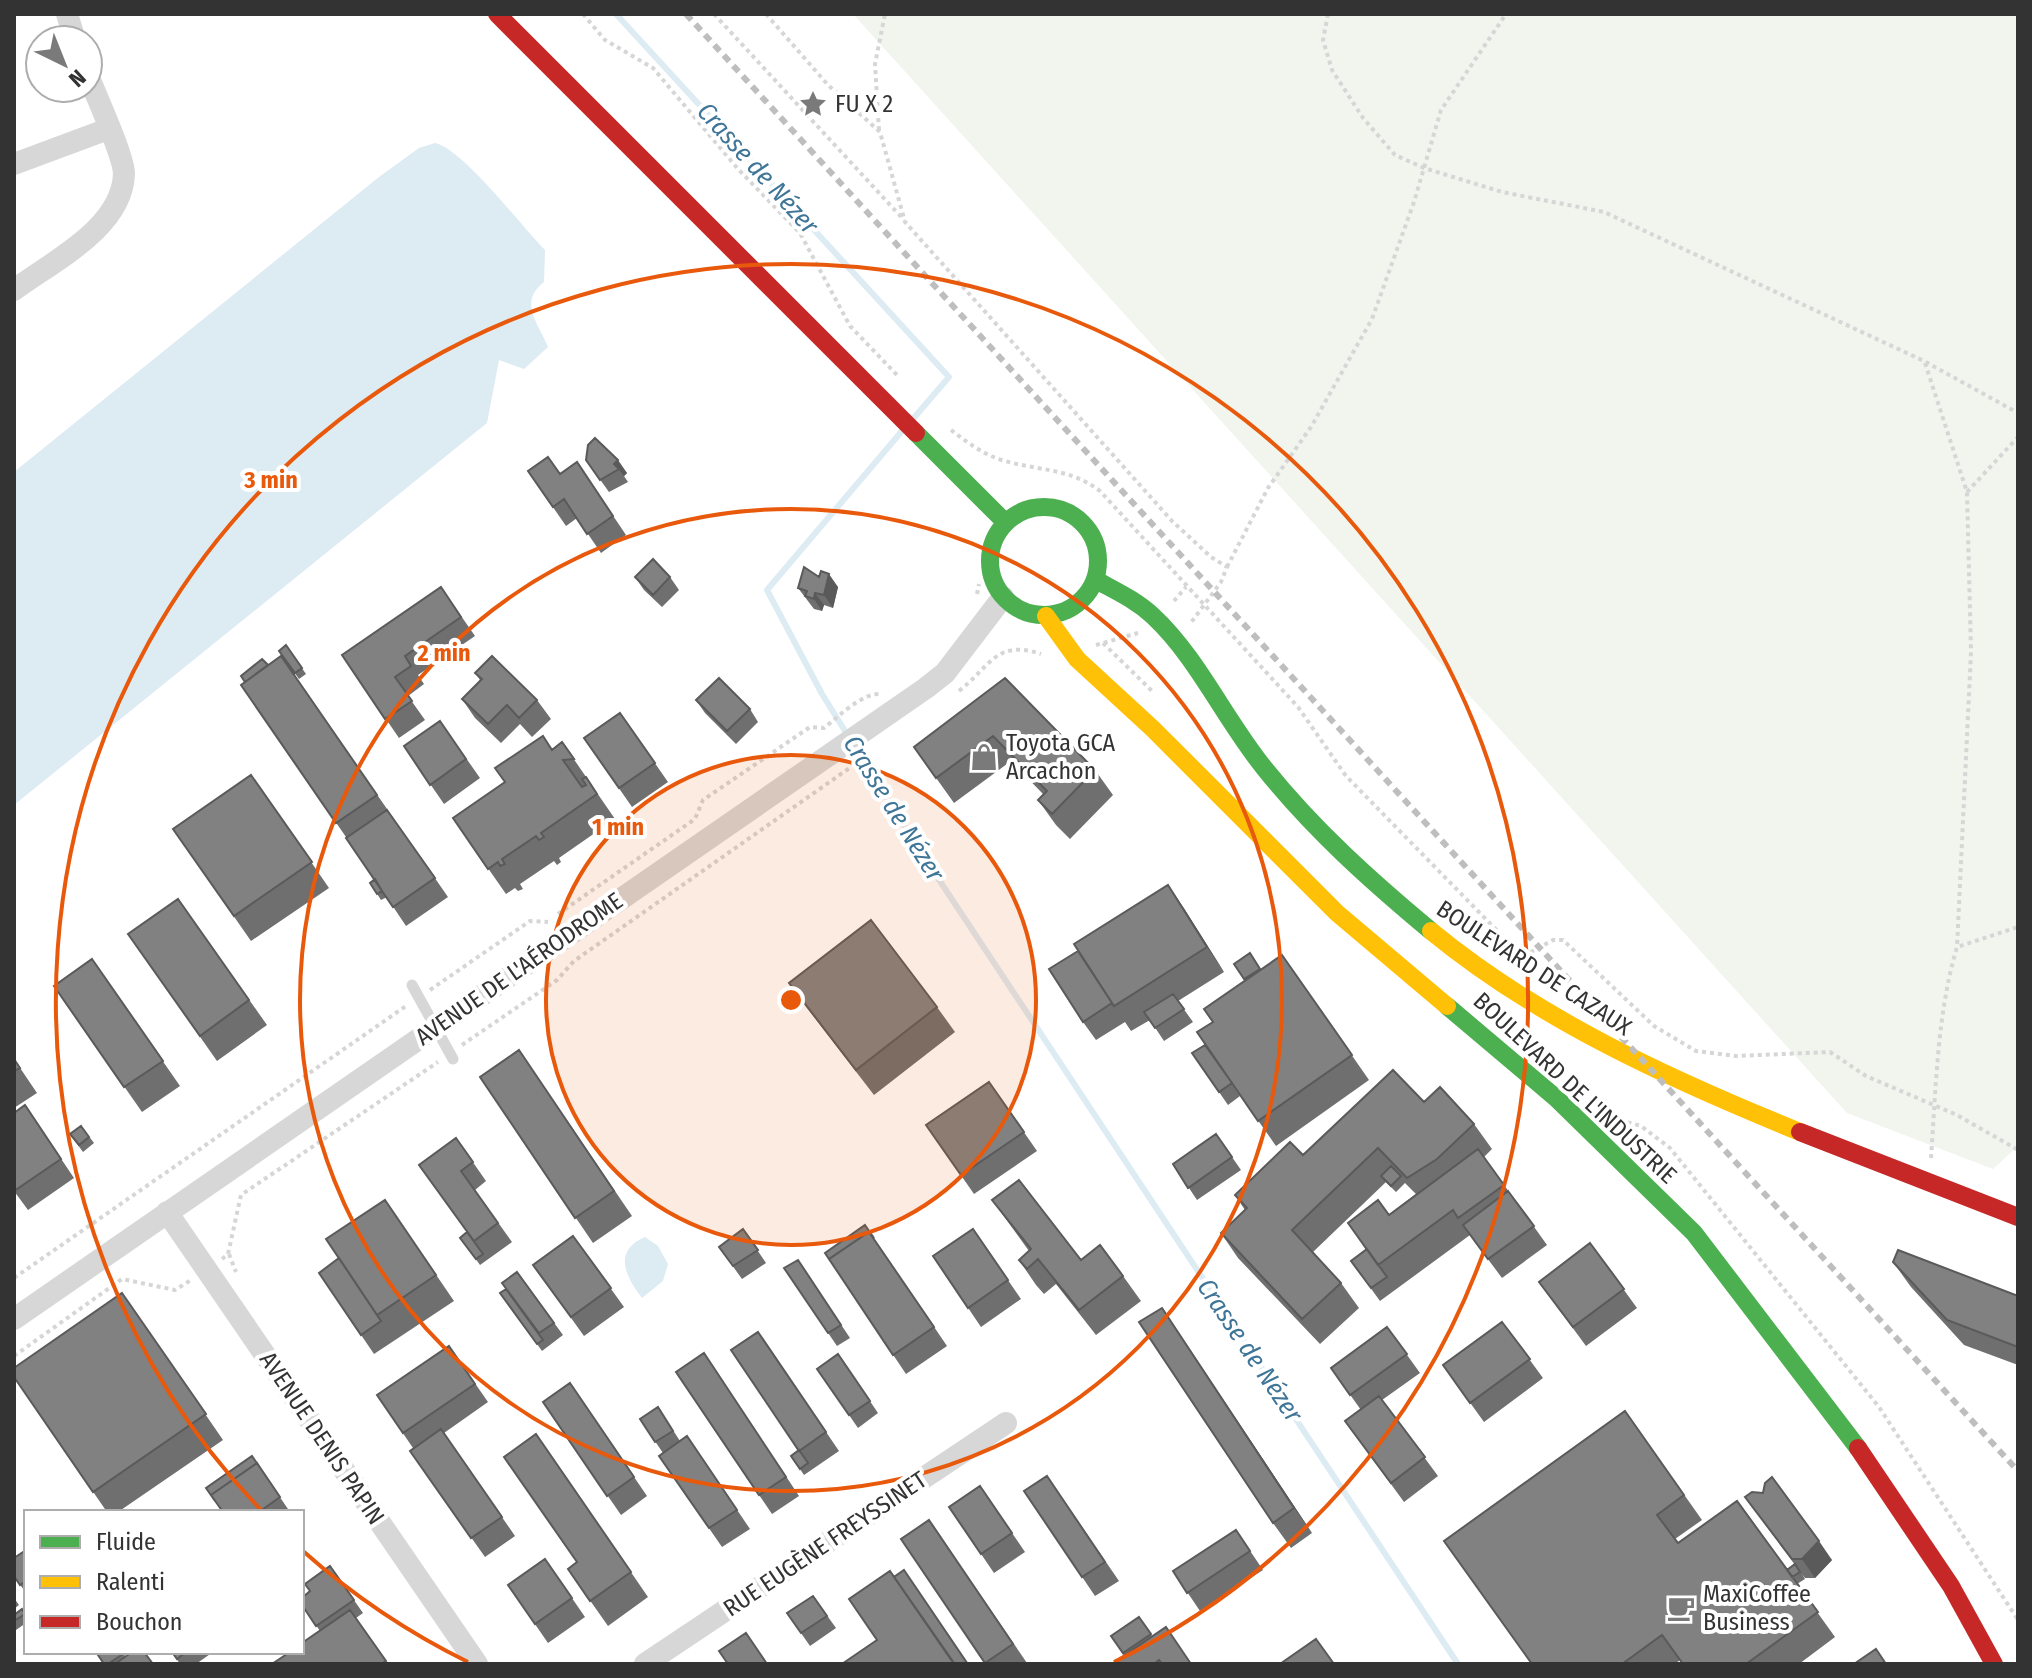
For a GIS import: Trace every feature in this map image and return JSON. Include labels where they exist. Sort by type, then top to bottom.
[{"type":"main road","points":[[497,14],[1006,523]]},
{"type":"main road","points":[[1038,507],[1057,508],[1074,515],[1087,527],[1096,544],[1099,562],[1096,580],[1076,606],[1046,616],[1030,614],[1003,597],[994,583],[990,552],[1006,523],[1021,512],[1038,507]]},
{"type":"main road","name":"BOULEVARD DE CAZAUX","points":[[1096,580],[1138,603],[1174,640],[1233,728],[1276,782],[1363,874],[1418,922],[1485,970],[1549,1013],[1648,1068],[1765,1120],[2018,1217]]},
{"type":"main road","name":"BOULEVARD DE L'INDUSTRIE","points":[[1046,616],[1069,651],[1153,729],[1337,913],[1556,1098],[1694,1233],[1837,1417],[1951,1586],[1994,1664]]},
{"type":"street","points":[[14,290],[99,226],[117,206],[124,171],[99,104]]},
{"type":"street","points":[[14,164],[108,129]]},
{"type":"street","name":"AVENUE DE L'AÉRODROME","points":[[14,1319],[434,1028],[851,748],[945,673],[1003,597]]},
{"type":"street","name":"AVENUE DENIS PAPIN","points":[[167,1212],[477,1664]]},
{"type":"street","name":"RUE EUGÈNE FREYSSINET","points":[[645,1664],[1006,1423]]},
{"type":"lane","points":[[412,985],[451,1057]]},
{"type":"path","points":[[583,14],[605,40],[653,68],[738,169],[800,233],[850,326],[901,380]]},
{"type":"path","points":[[714,14],[1172,521],[1211,557],[1227,567]]},
{"type":"path","points":[[766,14],[828,85],[880,132]]},
{"type":"path","points":[[885,14],[875,64],[880,132],[905,222]]},
{"type":"path","points":[[1328,14],[1323,40],[1332,70],[1382,143],[1395,155],[1424,168],[1502,192],[1604,212],[1924,361],[2018,413]]},
{"type":"path","points":[[1174,640],[1204,607],[1268,488],[1311,427],[1372,319],[1441,110],[1506,14]]},
{"type":"path","points":[[1924,361],[1967,492],[1971,652],[1957,947],[1947,979],[1929,1182]]},
{"type":"path","points":[[943,422],[990,456],[1052,468],[1092,484],[1298,707],[1346,776],[1522,955],[1553,940],[1563,940],[1654,1026],[1696,1051],[1736,1056],[1830,1052],[1866,1076],[1957,1115],[2018,1150]]},
{"type":"path","points":[[1967,492],[2018,437]]},
{"type":"path","points":[[975,601],[979,584]]},
{"type":"path","points":[[952,696],[1001,651],[1022,647],[1050,656],[1103,643]]},
{"type":"path","points":[[829,724],[874,694],[890,695]]},
{"type":"path","points":[[14,1356],[122,1279],[175,1290],[207,1271],[228,1254],[241,1195],[451,1057],[557,980],[574,961],[848,771],[851,748]]},
{"type":"path","points":[[1957,947],[2018,927]]},
{"type":"shaded area","points":[[853,14],[2018,14],[2018,1146],[1993,1169],[1847,1113]]},
{"type":"shaded area","points":[[435,143],[447,148],[476,173],[545,250],[544,282],[532,297],[531,305],[548,347],[524,369],[499,360],[487,423],[14,805],[14,472],[379,177],[419,148]]},
{"type":"shaded area","points":[[645,1237],[658,1246],[668,1264],[663,1281],[642,1298],[627,1273],[625,1257],[628,1249]]},
{"type":"building","points":[[595,438],[618,460],[614,464],[619,469],[600,480],[586,460],[588,445]]},
{"type":"building","points":[[548,457],[560,474],[577,462],[613,516],[587,534],[564,499],[553,507],[528,471]]},
{"type":"building","points":[[653,559],[670,577],[653,595],[635,577]]},
{"type":"building","points":[[804,567],[819,577],[821,571],[829,574],[824,595],[815,593],[814,599],[805,596],[807,591],[798,588]]},
{"type":"building","points":[[441,587],[461,617],[405,656],[411,666],[395,677],[412,701],[385,719],[342,655]]},
{"type":"building","points":[[286,645],[302,668],[295,673],[279,651]]},
{"type":"building","points":[[281,656],[377,795],[336,823],[241,685]]},
{"type":"building","points":[[492,656],[537,700],[519,718],[507,705],[488,724],[462,699],[482,679],[475,673]]},
{"type":"building","points":[[262,659],[268,665],[245,682],[241,676]]},
{"type":"building","points":[[719,678],[750,709],[727,731],[696,700]]},
{"type":"building","points":[[1005,678],[1095,770],[1052,814],[1038,800],[1047,791],[993,736],[936,778],[914,747]]},
{"type":"building","points":[[620,713],[655,763],[619,788],[584,738]]},
{"type":"building","points":[[440,721],[466,759],[430,785],[404,746]]},
{"type":"building","points":[[543,736],[552,750],[562,742],[574,759],[563,760],[582,787],[586,785],[582,779],[586,777],[597,794],[541,833],[544,837],[539,840],[536,836],[502,859],[505,864],[500,866],[498,862],[488,869],[453,818],[505,782],[495,768]]},
{"type":"building","points":[[251,775],[312,862],[234,916],[173,829]]},
{"type":"building","points":[[387,810],[435,878],[393,907],[346,838]]},
{"type":"building","points":[[375,879],[382,891],[377,894],[370,883]]},
{"type":"building","points":[[1168,885],[1207,947],[1114,1006],[1074,944]]},
{"type":"building","points":[[178,899],[249,1000],[200,1036],[128,934]]},
{"type":"building","points":[[871,920],[937,1007],[856,1070],[789,983]]},
{"type":"building","points":[[1078,951],[1112,1003],[1083,1022],[1049,969]]},
{"type":"building","points":[[1250,953],[1260,969],[1244,979],[1234,964]]},
{"type":"building","points":[[1282,955],[1352,1055],[1258,1121],[1197,1032],[1213,1022],[1204,1009]]},
{"type":"building","points":[[92,959],[163,1061],[124,1087],[54,986]]},
{"type":"building","points":[[1173,994],[1184,1009],[1155,1028],[1144,1012]]},
{"type":"building","points":[[1205,1045],[1232,1083],[1219,1092],[1192,1053]]},
{"type":"building","points":[[519,1050],[614,1191],[575,1218],[480,1077]]},
{"type":"building","points":[[1393,1070],[1424,1102],[1440,1087],[1474,1124],[1437,1159],[1407,1178],[1378,1148],[1292,1230],[1341,1283],[1302,1319],[1221,1233],[1247,1208],[1235,1195],[1290,1142],[1303,1155]]},
{"type":"building","points":[[989,1082],[1024,1132],[961,1175],[926,1125]]},
{"type":"building","points":[[25,1105],[61,1159],[14,1191],[14,1113]]},
{"type":"building","points":[[81,1126],[89,1137],[79,1145],[70,1134]]},
{"type":"building","points":[[1216,1134],[1232,1157],[1188,1188],[1173,1164]]},
{"type":"building","points":[[456,1138],[473,1162],[461,1171],[498,1223],[474,1241],[419,1165]]},
{"type":"building","points":[[1478,1149],[1504,1185],[1458,1218],[1453,1210],[1378,1265],[1348,1223],[1378,1200],[1389,1215]]},
{"type":"building","points":[[1391,1166],[1401,1176],[1391,1186],[1381,1176]]},
{"type":"building","points":[[1019,1180],[1081,1260],[1100,1245],[1123,1276],[1079,1310],[1038,1259],[1027,1269],[1019,1260],[1031,1249],[992,1200]]},
{"type":"building","points":[[1508,1191],[1534,1226],[1488,1259],[1463,1225]]},
{"type":"building","points":[[385,1200],[436,1275],[377,1315],[326,1239]]},
{"type":"building","points":[[865,1225],[874,1238],[869,1232],[829,1259],[825,1253]]},
{"type":"building","points":[[743,1229],[758,1250],[733,1266],[719,1247]]},
{"type":"building","points":[[973,1229],[1008,1280],[968,1308],[933,1256]]},
{"type":"building","points":[[467,1232],[483,1254],[476,1259],[460,1238]]},
{"type":"building","points":[[869,1232],[934,1327],[893,1355],[829,1259]]},
{"type":"building","points":[[573,1236],[611,1288],[571,1317],[533,1265]]},
{"type":"building","points":[[1590,1243],[1624,1289],[1573,1327],[1539,1282]]},
{"type":"building","points":[[1367,1249],[1387,1277],[1371,1288],[1351,1261]]},
{"type":"building","points":[[1898,1250],[2018,1296],[2018,1347],[1947,1320],[1893,1262]]},
{"type":"building","points":[[339,1258],[381,1321],[361,1335],[319,1273]]},
{"type":"building","points":[[798,1260],[841,1325],[828,1333],[784,1268]]},
{"type":"building","points":[[517,1272],[554,1323],[539,1333],[502,1283]]},
{"type":"building","points":[[506,1289],[543,1340],[537,1344],[500,1293]]},
{"type":"building","points":[[122,1293],[206,1414],[93,1492],[14,1377],[14,1368]]},
{"type":"building","points":[[1162,1308],[1294,1508],[1273,1523],[1139,1322]]},
{"type":"building","points":[[1502,1322],[1530,1359],[1470,1403],[1443,1365]]},
{"type":"building","points":[[1387,1327],[1407,1354],[1350,1395],[1331,1368]]},
{"type":"building","points":[[758,1332],[826,1432],[799,1451],[731,1350]]},
{"type":"building","points":[[449,1346],[475,1384],[403,1433],[377,1395]]},
{"type":"building","points":[[704,1353],[786,1477],[759,1495],[676,1372]]},
{"type":"building","points":[[838,1354],[870,1401],[849,1415],[817,1369]]},
{"type":"building","points":[[570,1383],[634,1477],[607,1496],[543,1402]]},
{"type":"building","points":[[1379,1396],[1425,1457],[1391,1483],[1345,1421]]},
{"type":"building","points":[[658,1407],[673,1431],[655,1442],[640,1419]]},
{"type":"building","points":[[1625,1411],[1684,1495],[1657,1515],[1678,1543],[1737,1501],[1818,1612],[1746,1664],[1683,1664],[1662,1635],[1622,1664],[1532,1664],[1444,1541]]},
{"type":"building","points":[[441,1429],[502,1517],[471,1538],[410,1451]]},
{"type":"building","points":[[536,1434],[631,1572],[590,1601],[568,1569],[577,1562],[504,1457]]},
{"type":"building","points":[[687,1436],[737,1510],[709,1528],[659,1456]]},
{"type":"building","points":[[799,1450],[808,1463],[800,1469],[791,1456]]},
{"type":"building","points":[[252,1456],[257,1463],[211,1495],[215,1501],[206,1488]]},
{"type":"building","points":[[257,1463],[280,1497],[262,1510],[222,1510],[211,1495]]},
{"type":"building","points":[[1047,1476],[1105,1562],[1082,1577],[1024,1491]]},
{"type":"building","points":[[1772,1477],[1819,1541],[1802,1559],[1792,1559],[1745,1497],[1752,1492],[1763,1493],[1765,1483]]},
{"type":"building","points":[[980,1486],[1012,1533],[981,1554],[949,1507]]},
{"type":"building","points":[[929,1520],[1013,1644],[985,1663],[901,1539]]},
{"type":"building","points":[[1236,1530],[1250,1551],[1187,1593],[1173,1571]]},
{"type":"building","points":[[24,1551],[24,1582],[20,1585],[14,1576],[14,1558]]},
{"type":"building","points":[[545,1559],[572,1598],[535,1624],[508,1585]]},
{"type":"building","points":[[1795,1564],[1800,1572],[1792,1577],[1787,1570]]},
{"type":"building","points":[[330,1566],[354,1600],[316,1626],[304,1608],[304,1596],[310,1591],[305,1584]]},
{"type":"building","points":[[904,1570],[966,1664],[954,1664],[894,1577]]},
{"type":"building","points":[[890,1571],[954,1663],[842,1664],[877,1640],[849,1599]]},
{"type":"building","points":[[813,1596],[827,1616],[801,1633],[787,1613]]},
{"type":"building","points":[[22,1609],[24,1612],[14,1621],[14,1615]]},
{"type":"building","points":[[350,1610],[386,1661],[381,1664],[272,1664],[287,1654],[304,1654],[304,1642]]},
{"type":"building","points":[[1139,1617],[1151,1634],[1123,1653],[1111,1636]]},
{"type":"building","points":[[1166,1627],[1191,1664],[1162,1664],[1159,1660],[1154,1664],[1115,1662]]},
{"type":"building","points":[[746,1633],[767,1664],[728,1664],[719,1651]]},
{"type":"building","points":[[1316,1639],[1334,1664],[1280,1664]]},
{"type":"building","points":[[1876,1649],[1886,1664],[1854,1664]]},
{"type":"building","points":[[97,1654],[123,1654],[108,1664],[104,1664]]},
{"type":"building","points":[[129,1654],[146,1654],[153,1664],[115,1664]]},
{"type":"waterway","name":"Crasse de Nézer","points":[[616,14],[949,377],[912,420]]},
{"type":"waterway","name":"Crasse de Nézer","points":[[902,431],[767,590],[822,694],[920,851],[1458,1664]]},
{"type":"railway","points":[[686,14],[2018,1471]]},
{"type":"traffic: fast","points":[[916,433],[1006,523]]},
{"type":"traffic: fast","points":[[1044,507],[1065,511],[1082,523],[1094,540],[1098,561],[1094,582],[1082,599],[1065,611],[1044,615],[1023,611],[1006,599],[994,582],[990,561],[994,540],[1006,523],[1023,511],[1044,507]]},
{"type":"traffic: fast","points":[[1096,580],[1126,596],[1153,616],[1184,651],[1251,750],[1303,813],[1431,931]]},
{"type":"traffic: fast","points":[[1447,1006],[1556,1098],[1694,1233],[1858,1448]]},
{"type":"traffic: slow","points":[[1046,616],[1077,659],[1153,729],[1337,913],[1447,1006]]},
{"type":"traffic: slow","points":[[1431,931],[1516,993],[1561,1020],[1655,1069],[1800,1132]]},
{"type":"traffic: jam","points":[[497,14],[916,433]]},
{"type":"traffic: jam","points":[[1800,1132],[2018,1217]]},
{"type":"traffic: jam","points":[[1858,1448],[1951,1586],[1994,1664]]},
{"type":"place","name":"FU X 2","points":[[813,104]]},
{"type":"place","name":"Toyota GCA Arcachon","points":[[984,757]]},
{"type":"place","name":"MaxiCoffee Business","points":[[1681,1608]]}]
